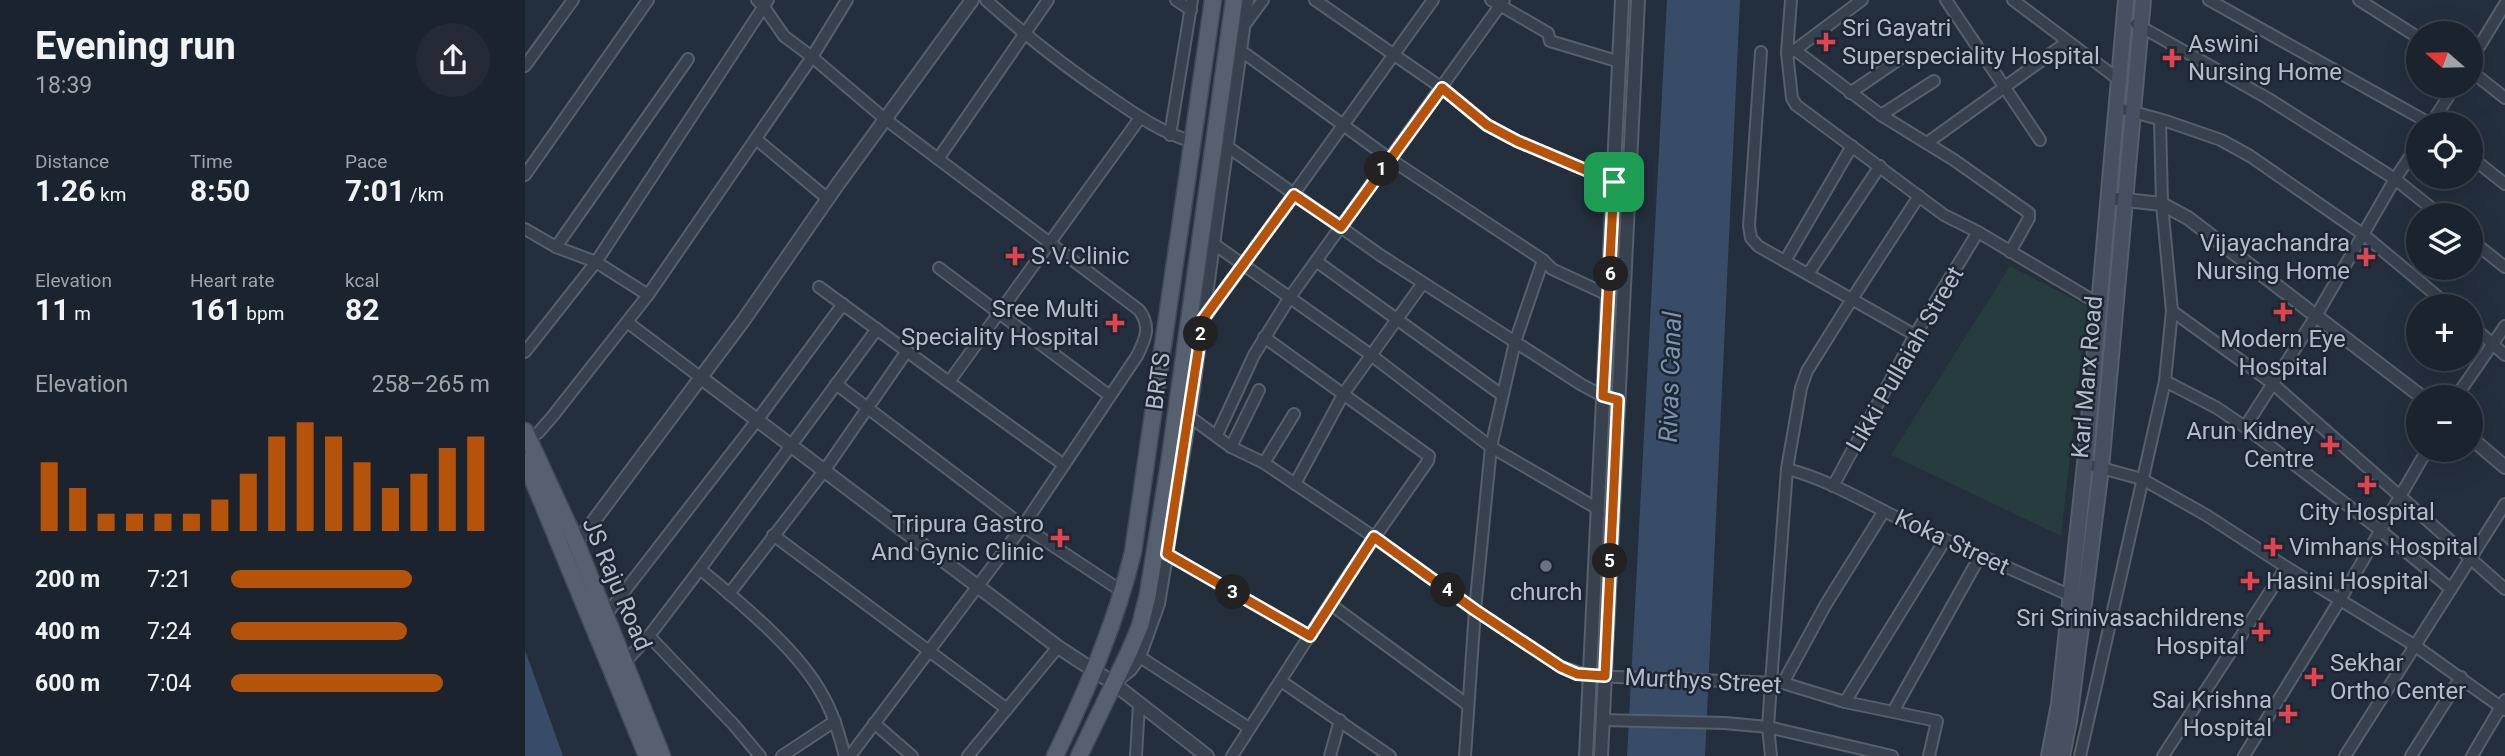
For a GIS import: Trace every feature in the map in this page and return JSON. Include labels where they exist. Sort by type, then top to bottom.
[{"type":"main road","points":[[1055,756],[1094,669],[1123,592],[1136,533],[1213,0]]},
{"type":"main road","name":"BRTS","points":[[1079,756],[1140,626],[1153,565],[1234,0]]},
{"type":"main road","name":"Karl Marx Road","points":[[2049,756],[2059,704],[2085,464],[2126,0]]},
{"type":"main road","name":"Karl Marx Road","points":[[2062,756],[2069,722],[2101,468],[2143,0]]},
{"type":"main road","name":"JS Raju Road","points":[[526,436],[576,542],[661,756]]},
{"type":"main road","name":"JS Raju Road","points":[[525,461],[531,488],[561,550],[647,756]]},
{"type":"street","points":[[525,66],[573,0]]},
{"type":"street","points":[[525,175],[649,0]]},
{"type":"street","points":[[526,436],[538,433],[552,417],[648,295],[812,57],[848,0]]},
{"type":"street","points":[[561,550],[576,542],[743,321],[972,0]]},
{"type":"street","points":[[986,0],[1055,59],[1140,118],[1170,135],[1193,142]]},
{"type":"street","points":[[938,159],[1048,0]]},
{"type":"street","points":[[1170,135],[1192,5],[1177,0]]},
{"type":"street","points":[[1113,683],[1130,671],[1140,657],[1159,604],[1190,417],[1248,0]]},
{"type":"street","points":[[1244,26],[1263,0]]},
{"type":"street","points":[[1315,0],[1442,88],[1487,125],[1517,141],[1614,182]]},
{"type":"street","points":[[1203,319],[1433,0]]},
{"type":"street","points":[[1586,756],[1622,0]]},
{"type":"street","points":[[1601,756],[1607,720],[1605,676],[1638,0]]},
{"type":"street","points":[[1791,0],[1792,98],[1796,105],[1944,215],[1978,232],[2099,304]]},
{"type":"street","points":[[1791,52],[1862,0]]},
{"type":"street","points":[[1946,0],[2040,140]]},
{"type":"street","points":[[2013,0],[2118,79]]},
{"type":"street","points":[[2209,0],[2410,112]]},
{"type":"street","points":[[2358,0],[2406,30]]},
{"type":"street","points":[[525,352],[596,262],[763,2],[784,36],[885,119],[1139,310],[1147,325],[1145,339],[1137,356],[1023,526],[847,756]]},
{"type":"street","points":[[1217,435],[1263,337],[1442,88],[1498,2],[1548,33],[1550,41],[1620,62]]},
{"type":"street","points":[[2483,40],[2505,4]]},
{"type":"street","points":[[2125,18],[2267,98],[2395,179],[2425,203]]},
{"type":"street","points":[[1927,144],[2067,42]]},
{"type":"street","points":[[1240,50],[1390,159],[1543,260],[1552,269],[1610,296]]},
{"type":"street","points":[[1761,52],[1749,226],[1752,238],[1758,246],[1915,335]]},
{"type":"street","points":[[1791,52],[2029,213],[2029,218],[2010,252]]},
{"type":"street","points":[[1850,93],[1904,56]]},
{"type":"street","points":[[556,247],[688,59]]},
{"type":"street","points":[[1881,115],[1934,81]]},
{"type":"street","points":[[2483,81],[2505,98]]},
{"type":"street","points":[[2115,107],[2221,140],[2250,156],[2364,235],[2435,294]]},
{"type":"street","points":[[950,382],[1140,118]]},
{"type":"street","points":[[2080,756],[2165,381],[2172,311],[2162,204],[2160,120]]},
{"type":"street","points":[[756,139],[828,199]]},
{"type":"street","points":[[1785,261],[1852,146]]},
{"type":"street","points":[[1228,148],[1423,283],[1603,396],[1618,400]]},
{"type":"street","points":[[2245,427],[2316,316],[2406,163]]},
{"type":"street","points":[[1808,274],[1879,166]]},
{"type":"street","points":[[2483,167],[2505,184]]},
{"type":"street","points":[[1771,756],[1768,727],[1787,470],[1804,380],[1852,299],[1919,196]]},
{"type":"street","points":[[2107,198],[2162,204],[2187,218],[2406,385]]},
{"type":"street","points":[[526,232],[596,262],[648,295]]},
{"type":"street","name":"Likki Pullaiah Street","points":[[1833,486],[1915,335],[1978,232]]},
{"type":"street","points":[[1214,244],[1371,355],[1491,447],[1598,509]]},
{"type":"street","points":[[2483,250],[2505,267]]},
{"type":"street","points":[[1465,756],[1475,610],[1491,447],[1515,342],[1543,260]]},
{"type":"street","points":[[1316,261],[1501,395]]},
{"type":"street","points":[[939,268],[1109,396]]},
{"type":"street","points":[[1296,484],[1344,393],[1423,283]]},
{"type":"street","points":[[820,287],[1064,465]]},
{"type":"street","points":[[606,615],[843,304]]},
{"type":"street","points":[[2172,311],[2272,383],[2505,589]]},
{"type":"street","points":[[627,322],[1058,647],[1113,683],[1207,756]]},
{"type":"street","points":[[2464,385],[2505,326]]},
{"type":"street","points":[[625,662],[649,636],[700,569],[877,329]]},
{"type":"street","points":[[2483,335],[2505,355]]},
{"type":"street","points":[[1232,756],[1429,456],[1263,337]]},
{"type":"street","points":[[729,593],[824,471],[907,351]]},
{"type":"street","points":[[2165,381],[2217,408],[2245,427],[2381,530],[2451,589]]},
{"type":"street","points":[[836,384],[1023,526],[1123,592]]},
{"type":"street","points":[[1231,447],[1259,390]]},
{"type":"street","points":[[1264,463],[1294,414]]},
{"type":"street","name":"Murthys Street","points":[[1190,417],[1231,447],[1264,463],[1296,484],[1561,667],[1590,676],[1783,683],[1845,702],[1937,721],[1929,756]]},
{"type":"street","points":[[2483,448],[2505,467]]},
{"type":"street","points":[[2244,756],[2420,462]]},
{"type":"street","points":[[2085,464],[2142,480],[2206,515],[2414,645],[2504,706],[2472,756]]},
{"type":"street","name":"Koka Street","points":[[1787,470],[1806,474],[2071,596]]},
{"type":"street","points":[[2345,756],[2505,504]]},
{"type":"street","points":[[1783,683],[1826,604],[1884,511]]},
{"type":"street","points":[[773,535],[1007,709]]},
{"type":"street","points":[[1845,702],[1945,540]]},
{"type":"street","points":[[1167,554],[1310,636]]},
{"type":"street","points":[[1894,710],[1980,556]]},
{"type":"street","points":[[2163,756],[2286,567]]},
{"type":"street","points":[[700,569],[729,593],[801,664],[823,695],[847,756]]},
{"type":"street","points":[[1330,604],[1468,705]]},
{"type":"street","points":[[649,636],[760,756]]},
{"type":"street","points":[[968,756],[1058,647]]},
{"type":"street","points":[[1140,657],[1249,728]]},
{"type":"street","points":[[2411,756],[2461,677]]},
{"type":"street","points":[[1281,681],[1390,756]]},
{"type":"street","points":[[1136,756],[1139,704]]},
{"type":"street","points":[[1330,756],[1340,720]]},
{"type":"street","points":[[1607,720],[1725,723],[1768,727],[1892,756]]},
{"type":"street","points":[[782,756],[835,721]]},
{"type":"street","points":[[874,723],[912,756]]},
{"type":"green space","points":[[2010,266],[2087,306],[2061,536],[1891,455]]},
{"type":"water","name":"Rivas Canal","points":[[1667,0],[1740,0],[1705,756],[1627,756]]},
{"type":"water","points":[[525,650],[563,756],[525,756]]},
{"type":"place","name":"Sri Gayatri Superspeciality Hospital","points":[[1826,42]]},
{"type":"place","name":"Aswini Nursing Home","points":[[2172,58]]},
{"type":"place","name":"S.V.Clinic","points":[[1015,256]]},
{"type":"place","name":"Vijayachandra Nursing Home","points":[[2366,257]]},
{"type":"place","name":"Modern Eye Hospital","points":[[2283,312]]},
{"type":"place","name":"Sree Multi Speciality Hospital","points":[[1115,323]]},
{"type":"place","name":"Arun Kidney Centre","points":[[2330,445]]},
{"type":"place","name":"City Hospital","points":[[2367,485]]},
{"type":"place","name":"Tripura Gastro And Gynic Clinic","points":[[1060,538]]},
{"type":"place","name":"Vimhans Hospital","points":[[2273,547]]},
{"type":"place","name":"church","points":[[1546,566]]},
{"type":"place","name":"Hasini Hospital","points":[[2250,581]]},
{"type":"place","name":"Sri Srinivasachildrens Hospital","points":[[2261,632]]},
{"type":"place","name":"Sekhar Ortho Center","points":[[2314,677]]},
{"type":"place","name":"Sai Krishna Hospital","points":[[2288,714]]},
{"type":"route","points":[[1442,88],[1487,125],[1517,141],[1614,182],[1603,396],[1618,400],[1605,676],[1577,674],[1561,667],[1475,610],[1374,537],[1310,636],[1167,554],[1203,319],[1294,195],[1341,227],[1442,88]]}]
